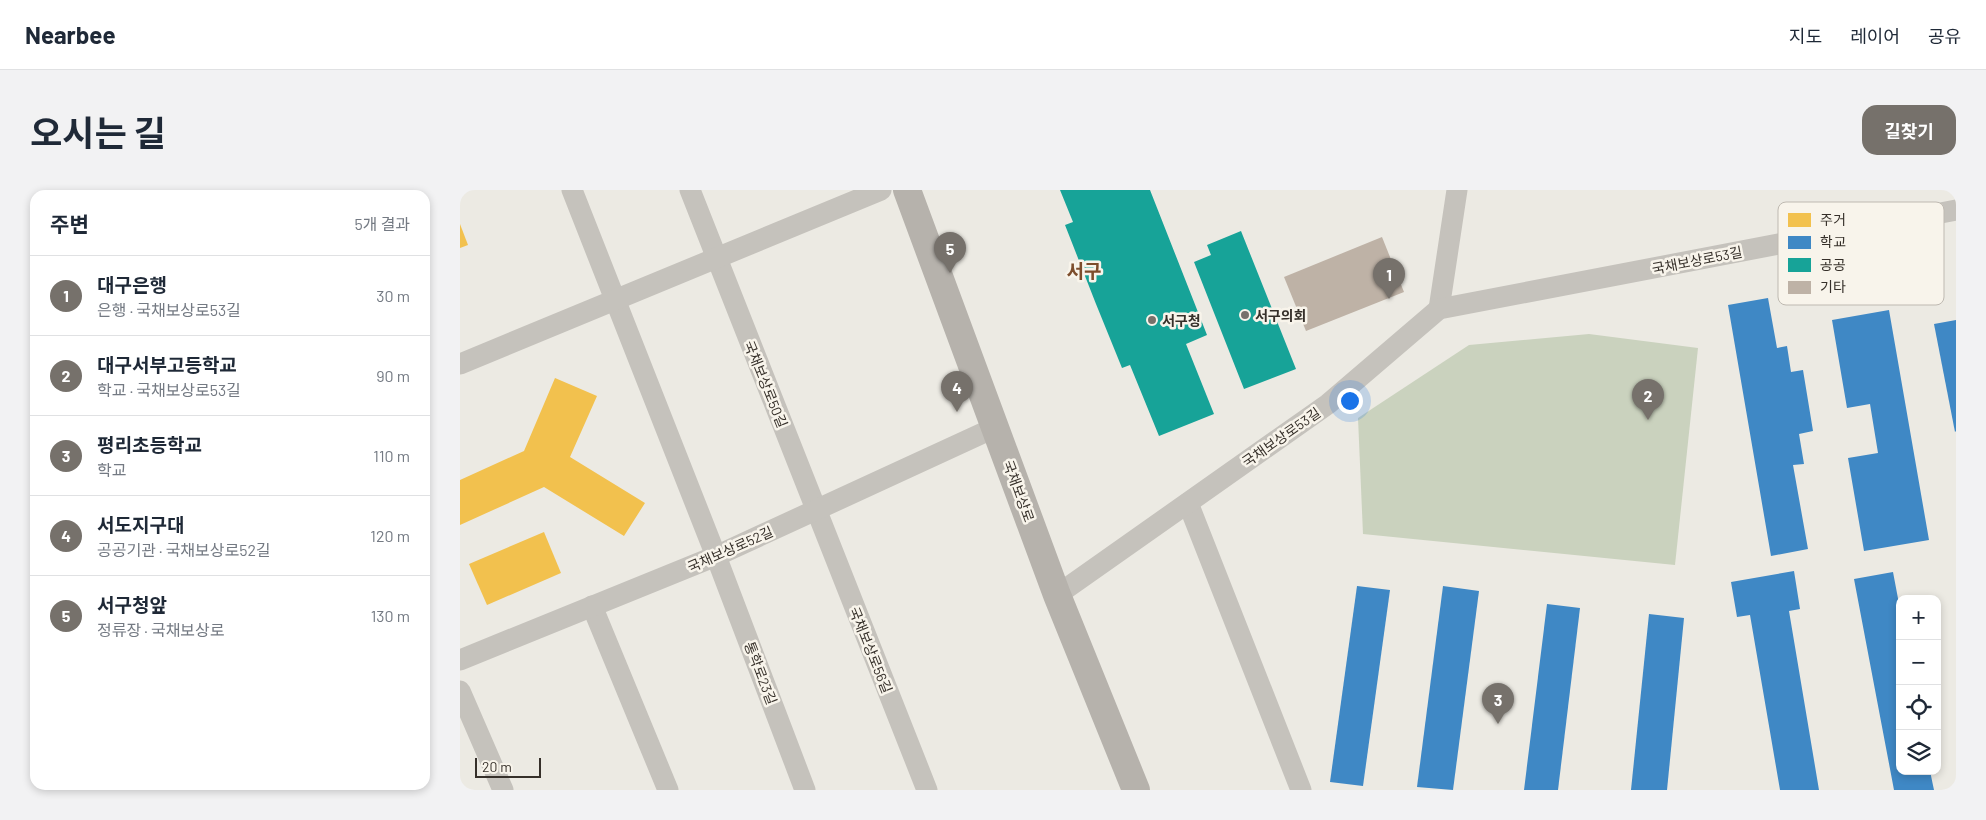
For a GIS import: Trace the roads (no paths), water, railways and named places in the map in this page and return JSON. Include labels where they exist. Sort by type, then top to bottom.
[{"type":"main road","name":"국채보상로","points":[[907,190],[1057,595],[1136,790]]},
{"type":"street","points":[[572,190],[615,300]]},
{"type":"street","name":"국채보상로50길","points":[[690,190],[816,510]]},
{"type":"street","points":[[460,364],[881,190]]},
{"type":"street","points":[[1439,308],[1457,190]]},
{"type":"street","name":"국채보상로53길","points":[[1057,595],[1328,404],[1439,308],[1778,244]]},
{"type":"street","name":"통학로23길","points":[[615,300],[716,556],[805,790]]},
{"type":"street","name":"국채보상로52길","points":[[460,660],[716,556],[996,427]]},
{"type":"street","points":[[1188,503],[1301,790]]},
{"type":"street","name":"국채보상로56길","points":[[816,510],[927,790]]},
{"type":"street","points":[[592,606],[668,790]]},
{"type":"street","points":[[460,691],[503,790]]},
{"type":"place","name":"서구청앞","points":[[950,273]]},
{"type":"place","name":"대구은행","points":[[1389,299]]},
{"type":"place","name":"서구의회","points":[[1245,315]]},
{"type":"place","name":"서구청","points":[[1152,320]]},
{"type":"place","name":"서도지구대","points":[[957,412]]},
{"type":"place","name":"대구서부고등학교","points":[[1648,420]]},
{"type":"place","name":"평리초등학교","points":[[1498,724]]},
{"type":"district","name":"서구","points":[[1084,270]]}]
